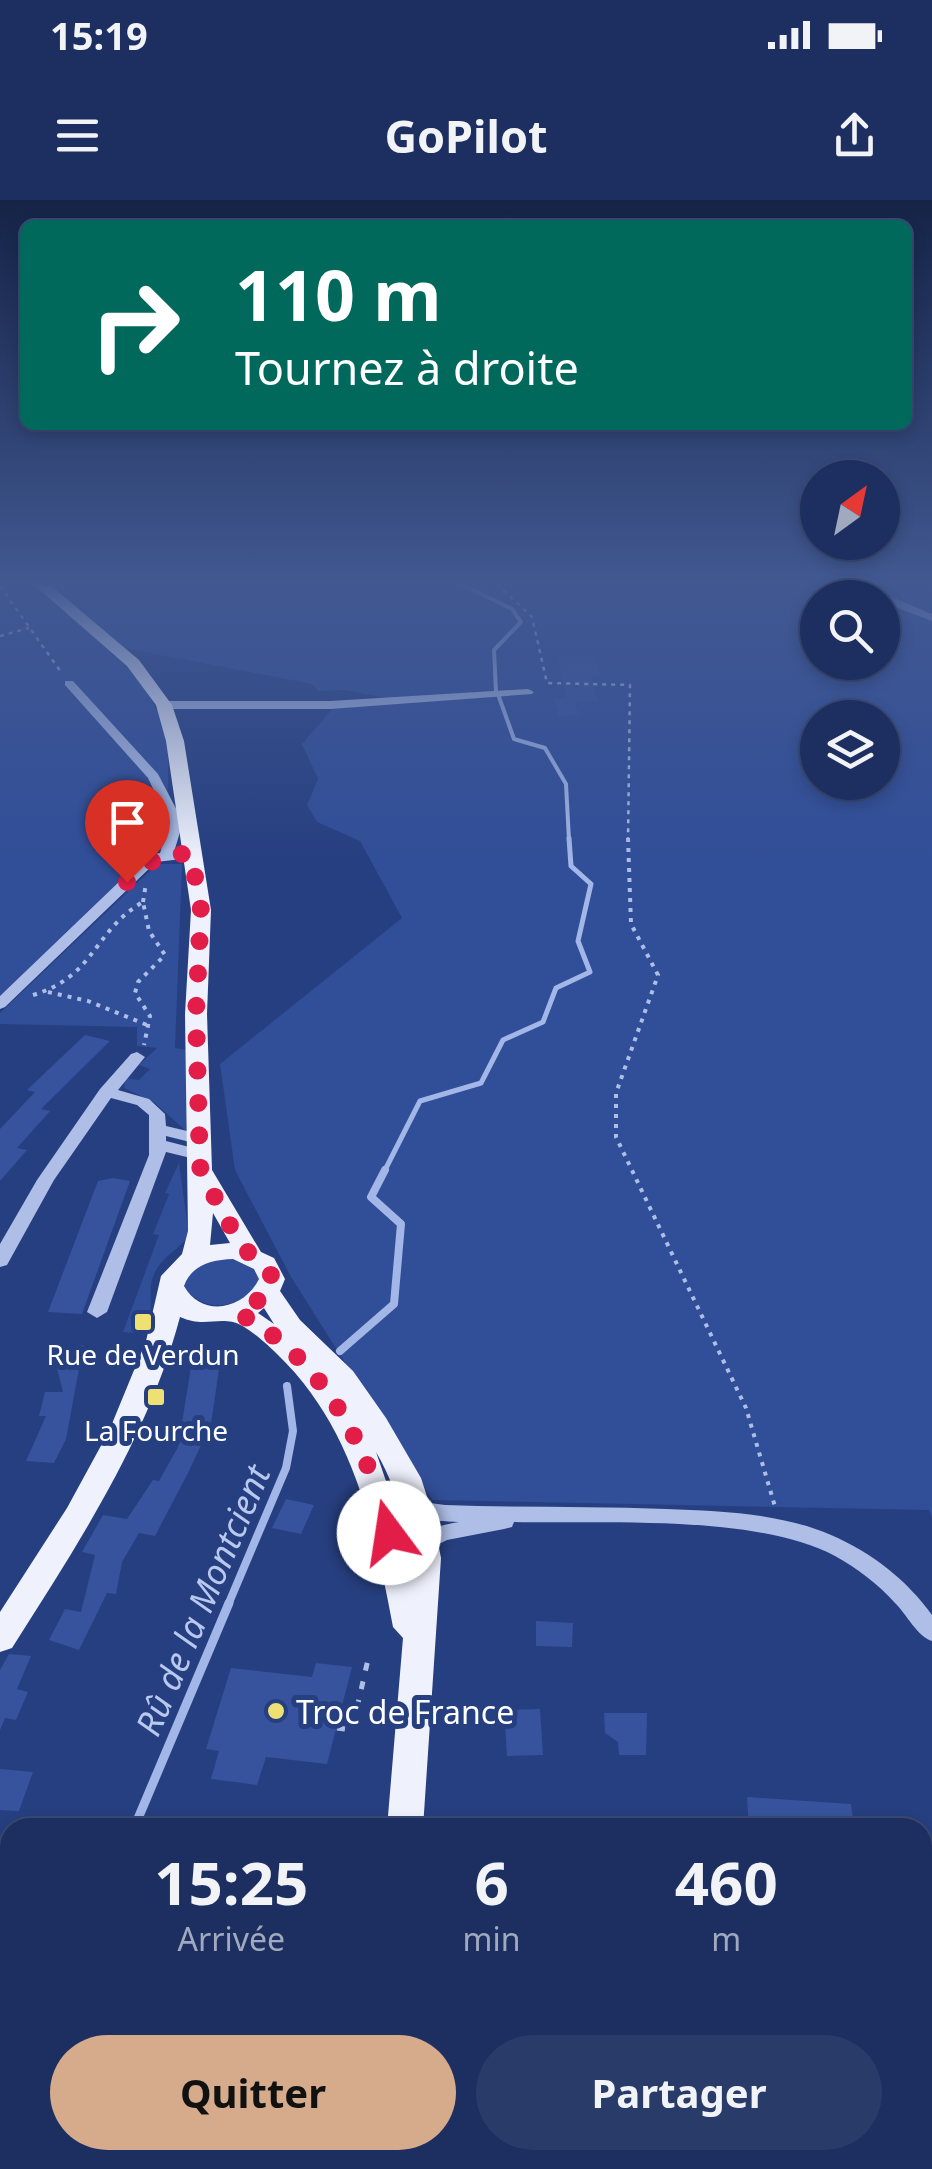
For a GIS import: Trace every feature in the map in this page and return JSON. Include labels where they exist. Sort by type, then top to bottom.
[{"type":"main road","points":[[142,676],[164,706],[175,742],[179,814],[201,910],[202,1231],[194,1258]]},
{"type":"main road","points":[[172,1294],[192,1311],[208,1315],[238,1313],[268,1294],[272,1276],[250,1255],[199,1154]]},
{"type":"main road","points":[[0,1639],[122,1438],[163,1336],[172,1278],[194,1258],[222,1251],[250,1255]]},
{"type":"main road","points":[[268,1294],[290,1326],[342,1378],[376,1424],[406,1478],[417,1512],[423,1544],[406,1818]]},
{"type":"main road","points":[[238,1313],[269,1330],[314,1374],[353,1432],[380,1495],[414,1656]]},
{"type":"main road","points":[[163,1336],[208,1315]]},
{"type":"street","points":[[69,683],[154,777],[179,814],[167,854]]},
{"type":"street","points":[[164,706],[330,705],[528,692]]},
{"type":"street","points":[[0,1004],[152,858],[191,854]]},
{"type":"street","points":[[0,1261],[41,1182],[106,1092],[137,1057]]},
{"type":"street","points":[[98,1312],[158,1156],[157,1114],[142,1102],[106,1092]]},
{"type":"street","points":[[157,1136],[199,1154]]},
{"type":"street","points":[[380,1495],[417,1512],[781,1527],[871,1568],[896,1587],[932,1632]]},
{"type":"street","points":[[423,1544],[442,1533],[529,1514]]},
{"type":"path","points":[[64,676],[69,683]]},
{"type":"path","points":[[546,676],[547,683],[630,684],[632,759],[627,806],[631,924],[658,975],[616,1093],[616,1138],[746,1408],[781,1527]]},
{"type":"path","points":[[137,1057],[146,1041],[150,1016],[135,992],[138,982],[165,955],[149,931],[143,902],[122,911],[84,970],[48,992],[88,1001],[147,1025]]},
{"type":"path","points":[[336,1728],[352,1730],[369,1655]]},
{"type":"shaded area","points":[[0,676],[136,676],[169,734],[167,836],[0,1000]]},
{"type":"shaded area","points":[[270,676],[800,676],[800,680],[900,680],[900,676],[932,676],[932,1518],[929,1510],[432,1500],[291,1277],[235,1170],[220,1064],[402,918],[360,841],[317,822],[307,805],[318,779],[302,744],[333,708],[413,703],[344,690],[318,691],[312,684]]},
{"type":"shaded area","points":[[157,864],[182,864],[175,1048],[187,1050],[186,1131],[155,1103],[124,1088],[125,1078],[139,1080],[150,1069],[139,1065],[157,1048],[137,1046],[137,1027],[0,1024],[0,1013]]},
{"type":"shaded area","points":[[179,1163],[189,1236],[155,1272],[151,1310],[144,1325],[137,1333],[123,1332],[159,1235],[153,1234],[169,1194],[165,1193]]},
{"type":"shaded area","points":[[230,1257],[252,1264],[261,1278],[254,1294],[217,1305],[200,1301],[184,1288],[194,1269]]},
{"type":"building","points":[[562,676],[591,676],[598,702],[574,702],[579,715],[558,716],[554,698],[566,698]]},
{"type":"building","points":[[85,1035],[110,1041],[41,1109],[50,1111],[17,1148],[27,1150],[0,1181],[0,1129],[35,1092],[27,1090]]},
{"type":"building","points":[[98,1181],[130,1181],[82,1314],[48,1312]]},
{"type":"building","points":[[83,1345],[89,1366],[79,1369],[66,1439],[54,1463],[26,1461],[46,1416],[39,1416],[45,1392],[63,1392],[53,1352]]},
{"type":"building","points":[[193,1355],[221,1355],[211,1424],[188,1473],[155,1536],[139,1533],[122,1562],[116,1594],[107,1593],[79,1650],[49,1640],[65,1609],[81,1612],[95,1555],[82,1552],[103,1515],[127,1519],[153,1480],[159,1481],[178,1447]]},
{"type":"building","points":[[286,1499],[314,1505],[301,1534],[272,1528]]},
{"type":"building","points":[[536,1621],[573,1623],[572,1647],[536,1646]]},
{"type":"building","points":[[9,1654],[31,1656],[17,1689],[28,1692],[16,1720],[5,1718],[0,1730],[0,1670]]},
{"type":"building","points":[[316,1663],[352,1667],[327,1764],[266,1757],[257,1785],[211,1779],[219,1751],[206,1749],[231,1668],[312,1677]]},
{"type":"building","points":[[540,1709],[543,1755],[507,1756],[504,1710]]},
{"type":"building","points":[[604,1713],[647,1713],[646,1755],[619,1755],[618,1742],[605,1733]]},
{"type":"building","points":[[0,1769],[33,1772],[19,1811],[0,1810]]},
{"type":"building","points":[[747,1797],[851,1804],[853,1818],[748,1818]]},
{"type":"waterway","name":"Rû de la Montcient","points":[[495,676],[496,691]]},
{"type":"waterway","name":"Rû de la Montcient","points":[[499,697],[514,739],[545,748],[566,784],[569,840]]},
{"type":"waterway","name":"Rû de la Montcient","points":[[384,1172],[420,1101],[481,1083],[503,1040],[543,1022],[556,988],[590,972],[578,941],[591,884],[571,866],[569,838]]},
{"type":"waterway","name":"Rû de la Montcient","points":[[340,1351],[394,1304],[401,1224],[371,1197],[385,1170]]},
{"type":"waterway","name":"Rû de la Montcient","points":[[228,1605],[286,1468],[293,1431],[287,1386]]},
{"type":"waterway","name":"Rû de la Montcient","points":[[138,1818],[229,1603]]},
{"type":"place","name":"Rue de Verdun","points":[[143,1322]]},
{"type":"place","name":"La Fourche","points":[[156,1397]]},
{"type":"place","name":"Troc de France","points":[[276,1711]]},
{"type":"route","points":[[127,882],[161,854],[191,854],[201,910],[196,1014],[200,1167],[225,1218],[250,1255],[261,1260],[272,1276],[268,1294],[238,1313],[269,1330],[320,1383],[366,1459],[378,1486],[389,1533]]}]
